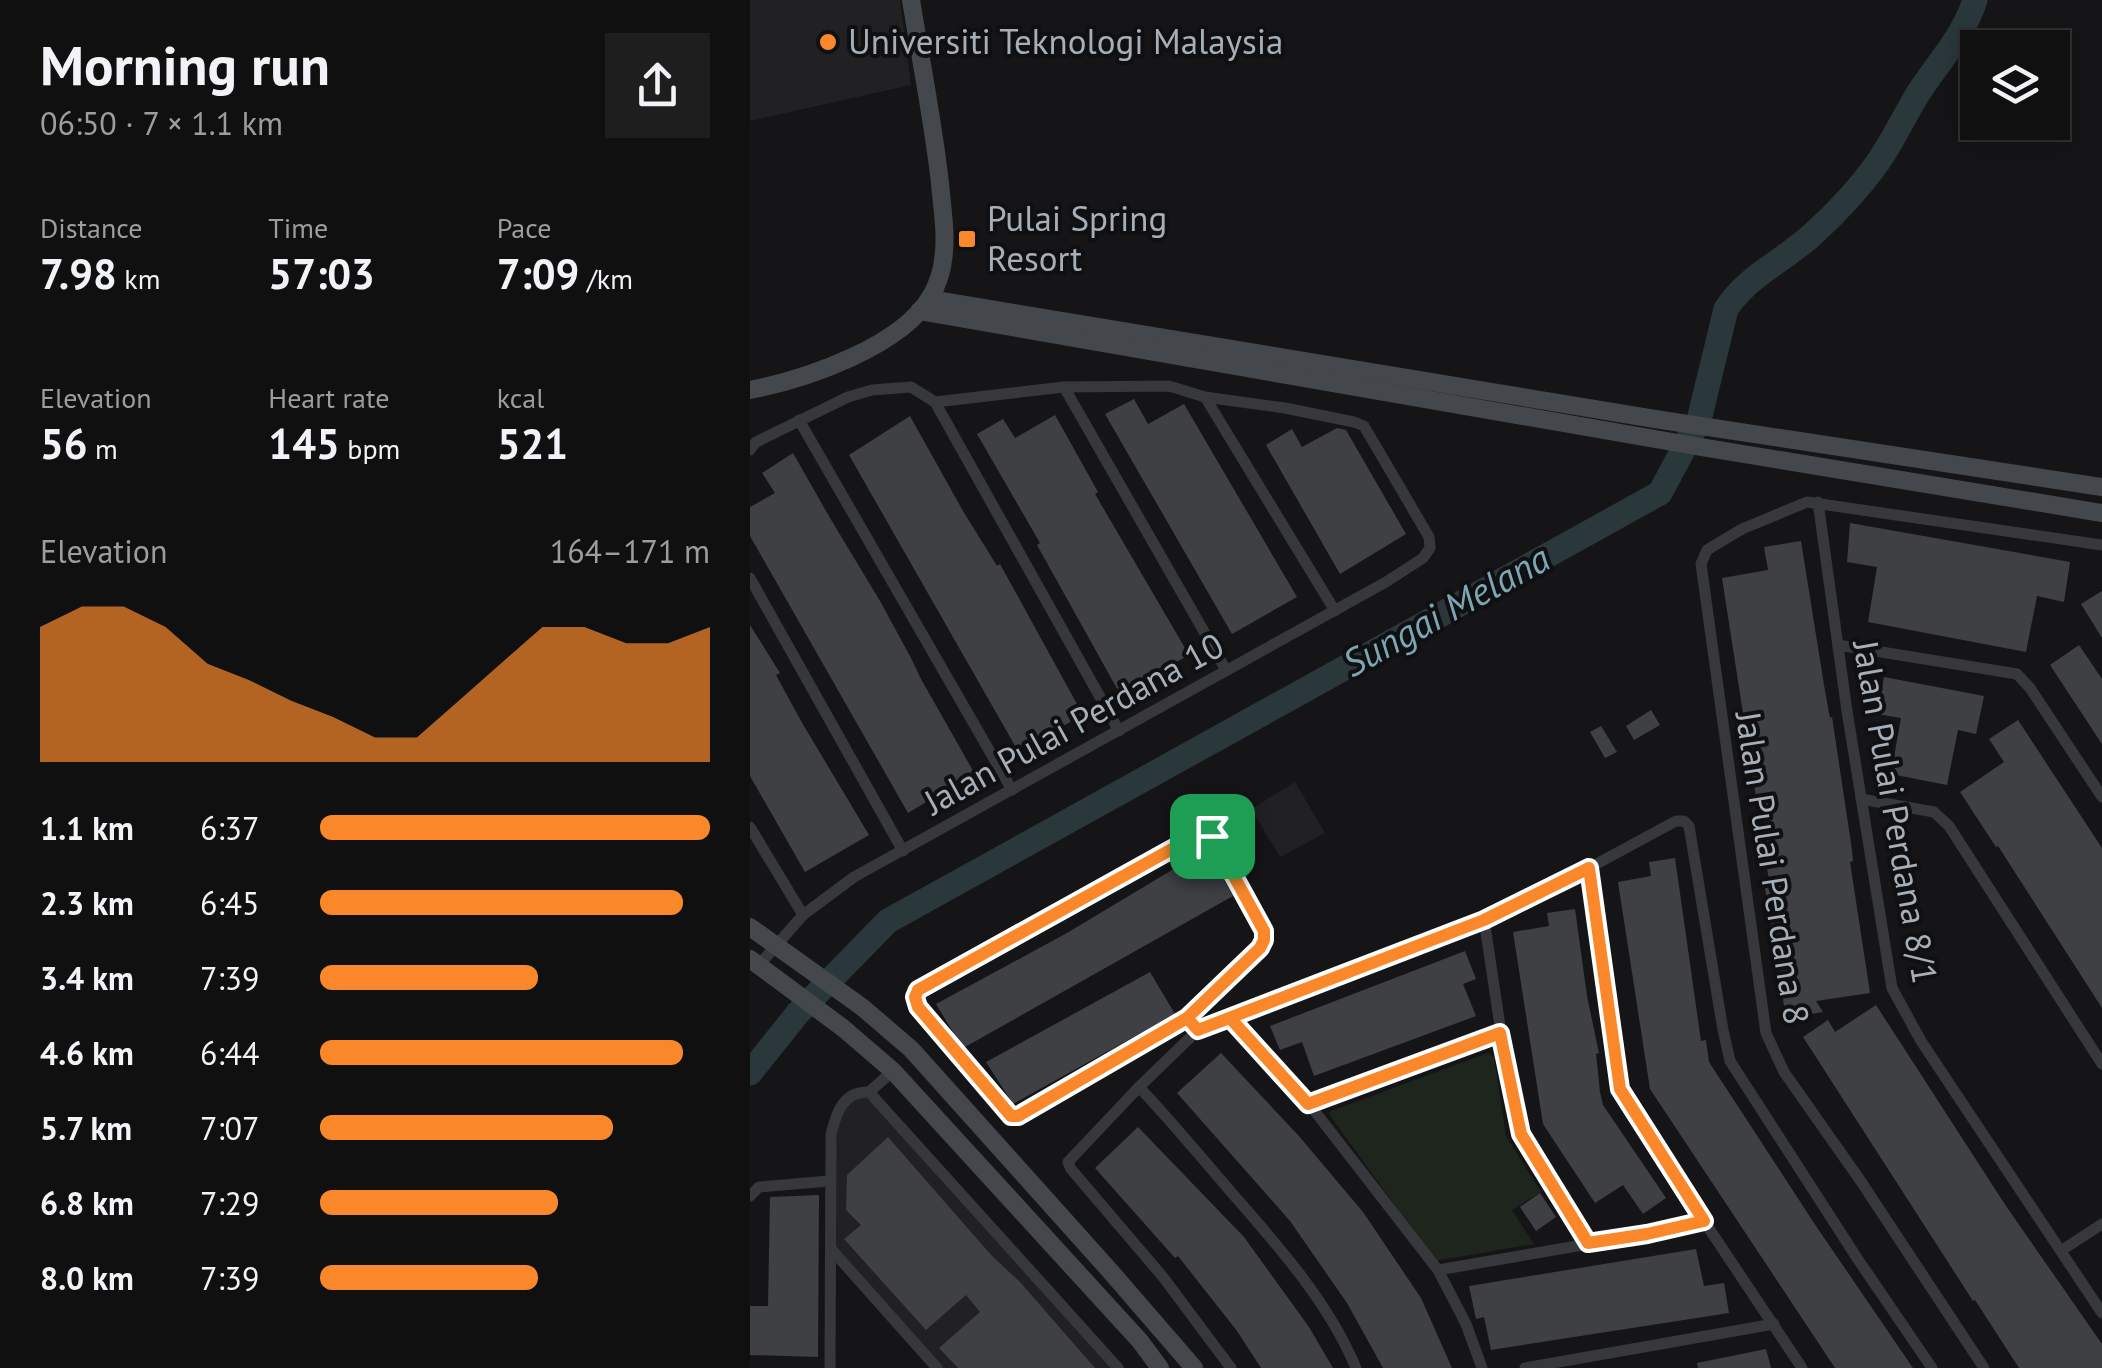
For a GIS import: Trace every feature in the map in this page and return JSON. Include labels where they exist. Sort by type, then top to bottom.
[{"type":"street","points":[[910,0],[933,128],[944,221],[945,274],[951,287],[969,305]]},
{"type":"street","points":[[883,342],[924,306],[944,260]]},
{"type":"street","points":[[924,306],[969,305],[1655,419],[2102,487]]},
{"type":"street","points":[[924,306],[952,317],[2102,512]]},
{"type":"street","points":[[750,390],[815,371],[912,328],[952,317]]},
{"type":"street","points":[[935,402],[1064,387],[1169,386],[1205,396],[1335,611]]},
{"type":"street","points":[[750,450],[756,442],[799,420],[872,390],[911,387],[935,402],[1119,731]]},
{"type":"street","points":[[1064,387],[1226,670]]},
{"type":"street","name":"Jalan Pulai Perdana 10","points":[[754,962],[777,945],[803,915],[854,877],[1335,611],[1423,558],[1430,548],[1429,537],[1364,426],[1286,408],[1205,396]]},
{"type":"street","points":[[799,420],[1012,790]]},
{"type":"street","name":"Jalan Pulai Perdana 8","points":[[1818,502],[1807,502],[1756,522],[1704,553],[1700,574],[1766,1032],[1784,1072],[1984,1368]]},
{"type":"street","points":[[1818,502],[2102,545]]},
{"type":"street","name":"Jalan Pulai Perdana 8/1","points":[[1818,502],[1892,988],[1921,1041],[2102,1313]]},
{"type":"street","points":[[750,578],[902,851]]},
{"type":"street","points":[[1838,644],[2017,674],[2102,797]]},
{"type":"street","points":[[1861,799],[1934,812],[1949,826],[2102,1064]]},
{"type":"street","points":[[1231,1368],[1068,1162],[1198,1030],[1484,920],[1676,821],[1684,821],[1689,826],[1730,1062],[1932,1368]]},
{"type":"street","points":[[750,827],[803,915]]},
{"type":"street","points":[[1206,831],[1264,931],[1264,940],[1187,1018],[1018,1116],[1011,1116],[918,1007],[915,997],[918,990],[1206,831]]},
{"type":"street","points":[[1589,868],[1620,1089],[1802,1368]]},
{"type":"street","points":[[1484,920],[1500,1033],[1521,1134],[1588,1243]]},
{"type":"street","points":[[750,927],[862,1007],[911,1049],[1194,1368]]},
{"type":"street","points":[[754,962],[893,1071],[1140,1341],[1160,1368]]},
{"type":"street","points":[[1187,1018],[1198,1030]]},
{"type":"street","points":[[1230,1018],[1308,1104],[1438,1270],[1466,1324],[1482,1368]]},
{"type":"street","points":[[1308,1104],[1500,1033]]},
{"type":"street","points":[[830,1368],[831,1135],[843,1102],[856,1092],[869,1092],[893,1071]]},
{"type":"street","points":[[1140,1087],[1302,1276],[1356,1368]]},
{"type":"street","points":[[869,1092],[1118,1368]]},
{"type":"street","points":[[750,1196],[759,1187],[829,1181]]},
{"type":"street","points":[[1438,1270],[1704,1221]]},
{"type":"street","points":[[2062,1250],[2102,1224]]},
{"type":"street","points":[[832,1250],[937,1368]]},
{"type":"street","points":[[1525,1368],[1774,1324]]},
{"type":"shaded area","name":"Universiti Teknologi Malaysia","points":[[750,0],[900,0],[911,85],[750,121]]},
{"type":"shaded area","points":[[1295,782],[1325,833],[1280,857],[1251,809]]},
{"type":"shaded area","points":[[1488,1053],[1494,1057],[1506,1136],[1541,1192],[1512,1210],[1534,1244],[1435,1261],[1329,1114]]},
{"type":"shaded area","points":[[869,1085],[1125,1368],[930,1368],[836,1263],[834,1158],[839,1118]]},
{"type":"building","points":[[1134,399],[1148,424],[1184,404],[1297,597],[1232,634],[1105,414]]},
{"type":"building","points":[[1055,415],[1098,492],[1095,494],[1189,655],[1120,694],[977,434],[1003,419],[1015,438]]},
{"type":"building","points":[[910,416],[963,511],[997,566],[1000,564],[1083,715],[1018,751],[849,455]]},
{"type":"building","points":[[1337,428],[1346,430],[1406,534],[1340,574],[1266,445],[1292,429],[1302,447]]},
{"type":"building","points":[[793,453],[976,776],[908,813],[750,536],[750,507],[775,493],[762,473]]},
{"type":"building","points":[[1850,523],[2070,562],[2064,602],[2037,596],[2026,652],[1868,622],[1877,567],[1847,562]]},
{"type":"building","points":[[1801,541],[1832,717],[1870,993],[1816,1001],[1823,1012],[1786,1018],[1765,888],[1770,887],[1722,578],[1768,570],[1764,547]]},
{"type":"building","points":[[2102,591],[2102,638],[2081,604]]},
{"type":"building","points":[[750,625],[869,835],[805,872],[750,776]]},
{"type":"building","points":[[2079,645],[2102,679],[2102,744],[2050,665]]},
{"type":"building","points":[[1884,677],[1984,696],[1976,734],[1958,730],[1947,785],[1891,774],[1901,718],[1877,714]]},
{"type":"building","points":[[1651,710],[1660,725],[1634,740],[1626,726]]},
{"type":"building","points":[[2018,720],[2102,848],[2102,1008],[1960,792],[2004,762],[1989,739]]},
{"type":"building","points":[[1601,726],[1617,752],[1605,758],[1590,732]]},
{"type":"building","points":[[1207,849],[1233,896],[965,1047],[956,1037],[936,1004],[1067,933]]},
{"type":"building","points":[[1675,858],[1701,1041],[1706,1040],[1709,1062],[1913,1368],[1835,1368],[1650,1089],[1618,882],[1651,876],[1649,862]]},
{"type":"building","points":[[1575,909],[1599,1053],[1596,1054],[1603,1105],[1666,1198],[1643,1214],[1623,1185],[1595,1203],[1543,1124],[1513,932],[1549,926],[1547,913]]},
{"type":"building","points":[[1465,951],[1476,979],[1463,984],[1476,1016],[1314,1076],[1302,1042],[1280,1050],[1270,1026]]},
{"type":"building","points":[[1150,972],[1175,1014],[1013,1104],[986,1062]]},
{"type":"building","points":[[1876,1005],[2006,1206],[2102,1344],[2102,1368],[2019,1368],[1803,1037],[1828,1020],[1835,1032]]},
{"type":"building","points":[[1221,1053],[1363,1212],[1421,1298],[1452,1368],[1383,1368],[1347,1303],[1290,1221],[1177,1093]]},
{"type":"building","points":[[1138,1127],[1244,1237],[1309,1327],[1333,1368],[1261,1368],[1178,1256],[1175,1258],[1095,1168]]},
{"type":"building","points":[[888,1137],[1095,1368],[958,1368],[939,1348],[980,1312],[966,1295],[926,1330],[844,1239],[861,1225],[846,1210],[847,1175]]},
{"type":"building","points":[[1540,1193],[1556,1217],[1536,1231],[1520,1207]]},
{"type":"building","points":[[819,1195],[818,1357],[750,1355],[750,1306],[768,1306],[770,1197]]},
{"type":"building","points":[[1696,1249],[1704,1286],[1724,1283],[1729,1313],[1491,1350],[1484,1317],[1476,1319],[1469,1286]]},
{"type":"building","points":[[1766,1349],[1771,1368],[1698,1368],[1697,1363]]},
{"type":"waterway","name":"Sungai Melana","points":[[750,1073],[798,1013],[888,921],[1660,493],[1699,420],[1726,309],[1756,277],[1813,234],[1862,184],[1958,37],[1975,0]]},
{"type":"place","name":"Universiti Teknologi Malaysia","points":[[828,42]]},
{"type":"place","name":"Pulai Spring Resort","points":[[967,239]]},
{"type":"route","points":[[1212,836],[1206,831],[1199,834],[918,990],[918,1007],[1011,1116],[1018,1116],[1187,1018],[1198,1030],[1484,920],[1589,868],[1620,1089],[1704,1221],[1588,1243],[1521,1134],[1500,1033],[1308,1104],[1230,1018],[1198,1030],[1187,1018],[1264,940],[1264,931],[1212,836]]}]
